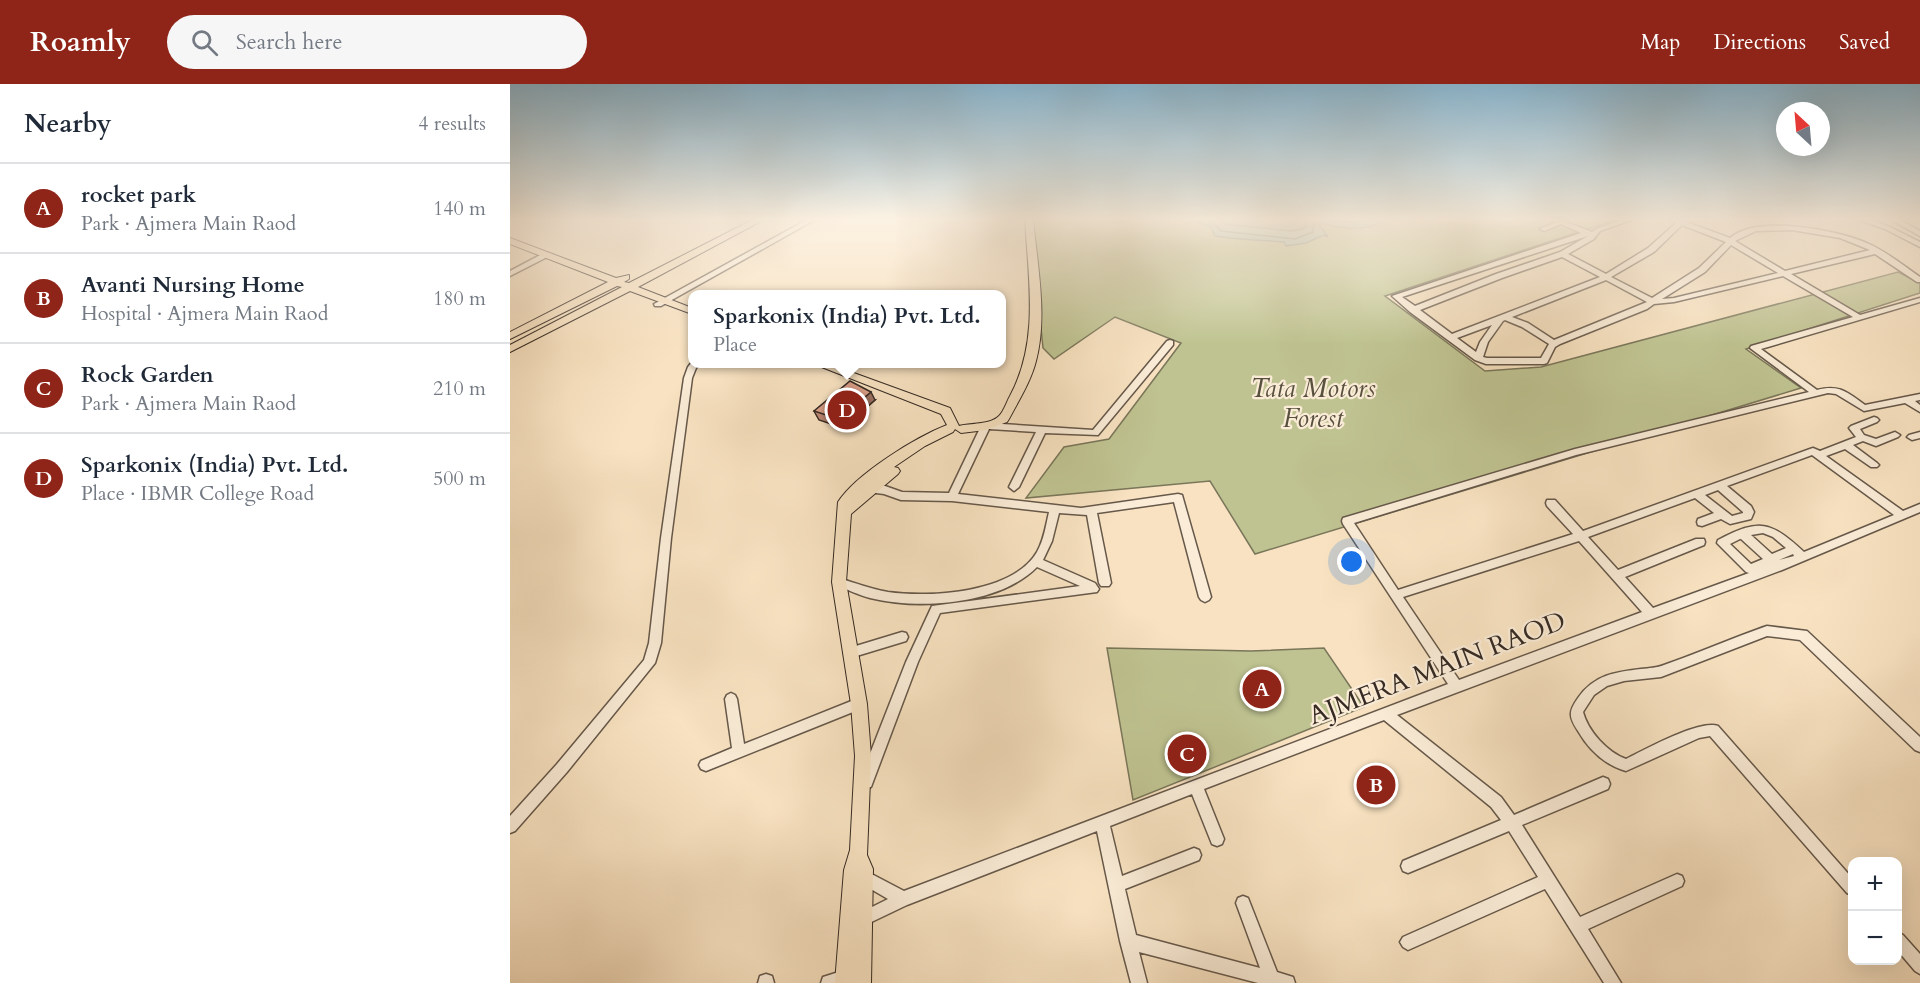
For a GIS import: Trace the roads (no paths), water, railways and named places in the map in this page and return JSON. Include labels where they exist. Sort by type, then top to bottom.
[{"type":"main road","points":[[550,260],[616,287],[688,310]]},
{"type":"main road","points":[[510,349],[667,260]]},
{"type":"main road","points":[[510,336],[674,260]]},
{"type":"main road","points":[[1028,260],[1031,293]]},
{"type":"main road","points":[[845,982],[856,921],[863,756],[859,704],[839,582],[846,502],[873,476],[904,454],[954,429],[986,426],[1004,418],[1033,351],[1030,260]]},
{"type":"main road","points":[[661,302],[688,315]]},
{"type":"main road","points":[[833,368],[946,411],[954,429]]},
{"type":"main road","points":[[844,512],[908,460],[954,429]]},
{"type":"street","points":[[510,274],[537,260]]},
{"type":"street","points":[[661,302],[738,260]]},
{"type":"street","points":[[1509,260],[1396,296],[1478,358],[1486,361],[1544,361],[1554,344],[1630,314],[1653,302],[1702,270],[1712,260]]},
{"type":"street","points":[[1413,310],[1546,260]]},
{"type":"street","points":[[1573,260],[1653,302],[1674,300],[1839,260]]},
{"type":"street","points":[[1450,338],[1604,278],[1634,260]]},
{"type":"street","points":[[1763,260],[1860,318]]},
{"type":"street","points":[[1890,260],[1920,280]]},
{"type":"street","points":[[1816,393],[1754,348],[1920,300]]},
{"type":"street","points":[[1503,318],[1525,325],[1554,344]]},
{"type":"street","points":[[1478,358],[1484,342],[1503,318]]},
{"type":"street","points":[[952,497],[986,426],[1090,434],[1099,431],[1170,343]]},
{"type":"street","points":[[510,826],[562,768],[649,663],[656,643],[666,538],[688,378],[692,368]]},
{"type":"street","points":[[1456,686],[1347,521],[1575,452],[1828,390],[1838,392],[1864,408],[1920,397]]},
{"type":"street","points":[[1907,400],[1920,409]]},
{"type":"street","points":[[1874,420],[1854,428],[1861,437],[1876,443],[1895,435]]},
{"type":"street","points":[[1014,487],[1042,430]]},
{"type":"street","points":[[1819,456],[1861,437]]},
{"type":"street","points":[[1846,445],[1874,465]]},
{"type":"street","points":[[1396,595],[1581,536],[1813,451],[1902,515]]},
{"type":"street","points":[[1697,494],[1733,521],[1747,516],[1749,512],[1720,486]]},
{"type":"street","points":[[872,489],[885,490],[900,496],[952,497],[1092,513],[1178,498],[1205,597]]},
{"type":"street","points":[[1551,504],[1651,614]]},
{"type":"street","name":"AJMERA MAIN RAOD","points":[[856,921],[903,899],[1385,713],[1651,614],[1799,553],[1920,508]]},
{"type":"street","points":[[839,582],[870,593],[904,597],[969,594],[1003,586],[1036,562],[1041,555],[1055,510]]},
{"type":"street","points":[[1092,513],[1105,583]]},
{"type":"street","points":[[1702,522],[1722,514]]},
{"type":"street","points":[[1775,563],[1749,569],[1722,543],[1742,534],[1767,528],[1799,553]]},
{"type":"street","points":[[1742,534],[1775,563]]},
{"type":"street","points":[[1616,576],[1700,542]]},
{"type":"street","points":[[861,794],[912,662],[936,609],[1093,589],[1089,585],[1036,562]]},
{"type":"street","points":[[1848,883],[1713,730],[1698,732],[1626,765],[1620,765],[1604,754],[1577,719],[1576,711],[1590,691],[1604,682],[1624,676],[1660,672],[1767,631],[1803,635],[1920,746]]},
{"type":"street","points":[[850,653],[902,637]]},
{"type":"street","points":[[731,699],[739,752]]},
{"type":"street","points":[[706,765],[859,704]]},
{"type":"street","points":[[1385,713],[1478,785],[1496,802],[1512,823],[1613,983]]},
{"type":"street","points":[[1408,866],[1604,784]]},
{"type":"street","points":[[1196,786],[1217,839]]},
{"type":"street","points":[[1102,822],[1139,983]]},
{"type":"street","points":[[1117,885],[1194,855]]},
{"type":"street","points":[[858,870],[903,899]]},
{"type":"street","points":[[1408,942],[1548,880]]},
{"type":"street","points":[[1577,926],[1677,881]]},
{"type":"street","points":[[1243,903],[1271,978]]},
{"type":"street","points":[[1128,941],[1287,983]]},
{"type":"street","points":[[1902,945],[1920,966]]},
{"type":"place","name":"Sparkonix (India) Pvt. Ltd.","points":[[847,410]]},
{"type":"place","name":"rocket park","points":[[1262,689]]},
{"type":"place","name":"Rock Garden","points":[[1187,754]]},
{"type":"place","name":"Avanti Nursing Home","points":[[1376,785]]},
{"type":"park label","name":"Tata Motors Forest","points":[[1313,403]]}]
